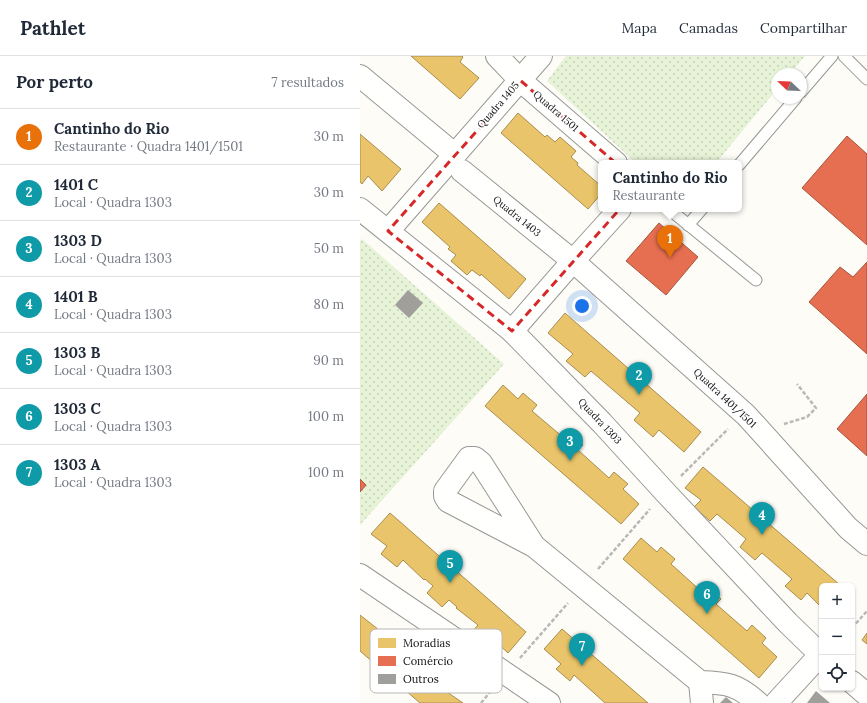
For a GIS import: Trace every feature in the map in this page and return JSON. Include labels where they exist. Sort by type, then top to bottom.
[{"type":"street","name":"Quadra 1405","points":[[388,231],[458,163],[520,81],[497,56]]},
{"type":"street","points":[[520,81],[541,56]]},
{"type":"street","points":[[360,76],[458,163]]},
{"type":"street","name":"Quadra 1501","points":[[520,81],[612,160]]},
{"type":"street","name":"Quadra 1403","points":[[458,163],[573,261]]},
{"type":"street","name":"Quadra 1303","points":[[360,209],[512,331],[602,423],[788,623],[819,653]]},
{"type":"street","points":[[512,331],[617,212]]},
{"type":"street","name":"Quadra 1401/1501","points":[[573,261],[744,413],[848,528],[867,544]]},
{"type":"street","points":[[534,546],[583,586],[701,693],[719,682],[730,684],[744,691],[758,703]]},
{"type":"street","points":[[360,575],[440,629]]},
{"type":"street","points":[[776,703],[819,657]]},
{"type":"street","points":[[502,671],[549,703]]},
{"type":"street","points":[[855,685],[867,695]]},
{"type":"lane","points":[[807,85],[832,56]]},
{"type":"lane","points":[[844,56],[867,80]]},
{"type":"lane","points":[[742,161],[791,104]]},
{"type":"lane","points":[[673,212],[756,280]]},
{"type":"lane","points":[[688,225],[699,212]]},
{"type":"path","points":[[760,431],[807,417],[816,408],[797,384]]},
{"type":"path","points":[[502,678],[665,492],[744,413]]},
{"type":"path","points":[[855,625],[867,611]]},
{"type":"path","points":[[480,703],[489,693]]},
{"type":"highlighted area","points":[[521,81],[641,185],[512,331],[388,231]]},
{"type":"green space","points":[[566,56],[805,56],[795,68],[771,68],[771,96],[718,160],[633,160],[547,81]]},
{"type":"green space","points":[[362,239],[504,364],[360,525],[360,241]]},
{"type":"building: Moradias","points":[[411,56],[462,56],[463,57],[460,62],[479,78],[460,99]]},
{"type":"building: Moradias","points":[[518,113],[545,137],[547,135],[555,142],[560,137],[576,151],[571,157],[578,163],[577,165],[598,183],[598,197],[588,209],[501,133]]},
{"type":"building: Moradias","points":[[360,134],[401,169],[382,191],[368,176],[362,184],[360,182]]},
{"type":"building: Moradias","points":[[439,203],[526,279],[509,299],[481,274],[480,276],[472,270],[467,275],[451,261],[456,255],[448,249],[450,247],[422,222]]},
{"type":"building: Moradias","points":[[565,313],[701,432],[684,452],[659,430],[653,437],[634,420],[640,413],[591,371],[585,377],[566,361],[573,354],[548,333]]},
{"type":"building: Moradias","points":[[503,385],[518,399],[523,393],[537,405],[532,411],[564,438],[569,433],[583,445],[578,450],[609,478],[614,472],[628,484],[623,489],[639,504],[621,524],[485,406]]},
{"type":"building: Moradias","points":[[703,467],[838,583],[819,583],[819,605],[807,593],[801,600],[785,586],[792,579],[762,553],[755,560],[740,547],[746,539],[717,514],[710,521],[694,507],[701,500],[685,488]]},
{"type":"building: Moradias","points":[[390,513],[526,632],[508,653],[502,647],[502,629],[475,629],[478,625],[456,608],[457,607],[449,600],[442,607],[427,593],[433,586],[425,579],[424,580],[403,560],[397,567],[381,554],[387,546],[371,534]]},
{"type":"building: Moradias","points":[[641,538],[657,552],[661,547],[675,559],[671,564],[702,592],[707,586],[721,599],[716,604],[747,631],[752,625],[766,638],[762,643],[777,657],[759,678],[623,559]]},
{"type":"building: Moradias","points":[[360,615],[378,629],[370,629],[370,660],[360,651]]},
{"type":"building: Moradias","points":[[562,629],[648,703],[605,703],[574,675],[570,681],[556,669],[561,664],[544,649]]},
{"type":"building: Moradias","points":[[867,633],[867,644],[862,640]]},
{"type":"building: Moradias","points":[[408,693],[448,693],[463,703],[420,703]]},
{"type":"building: Comércio","points":[[847,136],[867,154],[867,245],[802,188]]},
{"type":"building: Comércio","points":[[659,223],[698,257],[666,295],[626,261]]},
{"type":"building: Comércio","points":[[867,262],[867,354],[809,302],[840,267],[853,277]]},
{"type":"building: Comércio","points":[[867,394],[867,456],[837,429]]},
{"type":"building: Comércio","points":[[360,479],[366,485],[360,492]]},
{"type":"building: Outros","points":[[408,290],[423,303],[409,318],[395,305]]},
{"type":"building: Outros","points":[[816,691],[830,703],[807,703]]},
{"type":"building: Outros","points":[[726,697],[733,703],[720,703]]},
{"type":"place","name":"Cantinho do Rio","points":[[670,258]]},
{"type":"place","name":"1401 C","points":[[639,395]]},
{"type":"place","name":"1303 D","points":[[570,461]]},
{"type":"place","name":"1401 B","points":[[762,535]]},
{"type":"place","name":"1303 B","points":[[450,583]]},
{"type":"place","name":"1303 C","points":[[707,614]]},
{"type":"place","name":"1303 A","points":[[582,666]]}]
